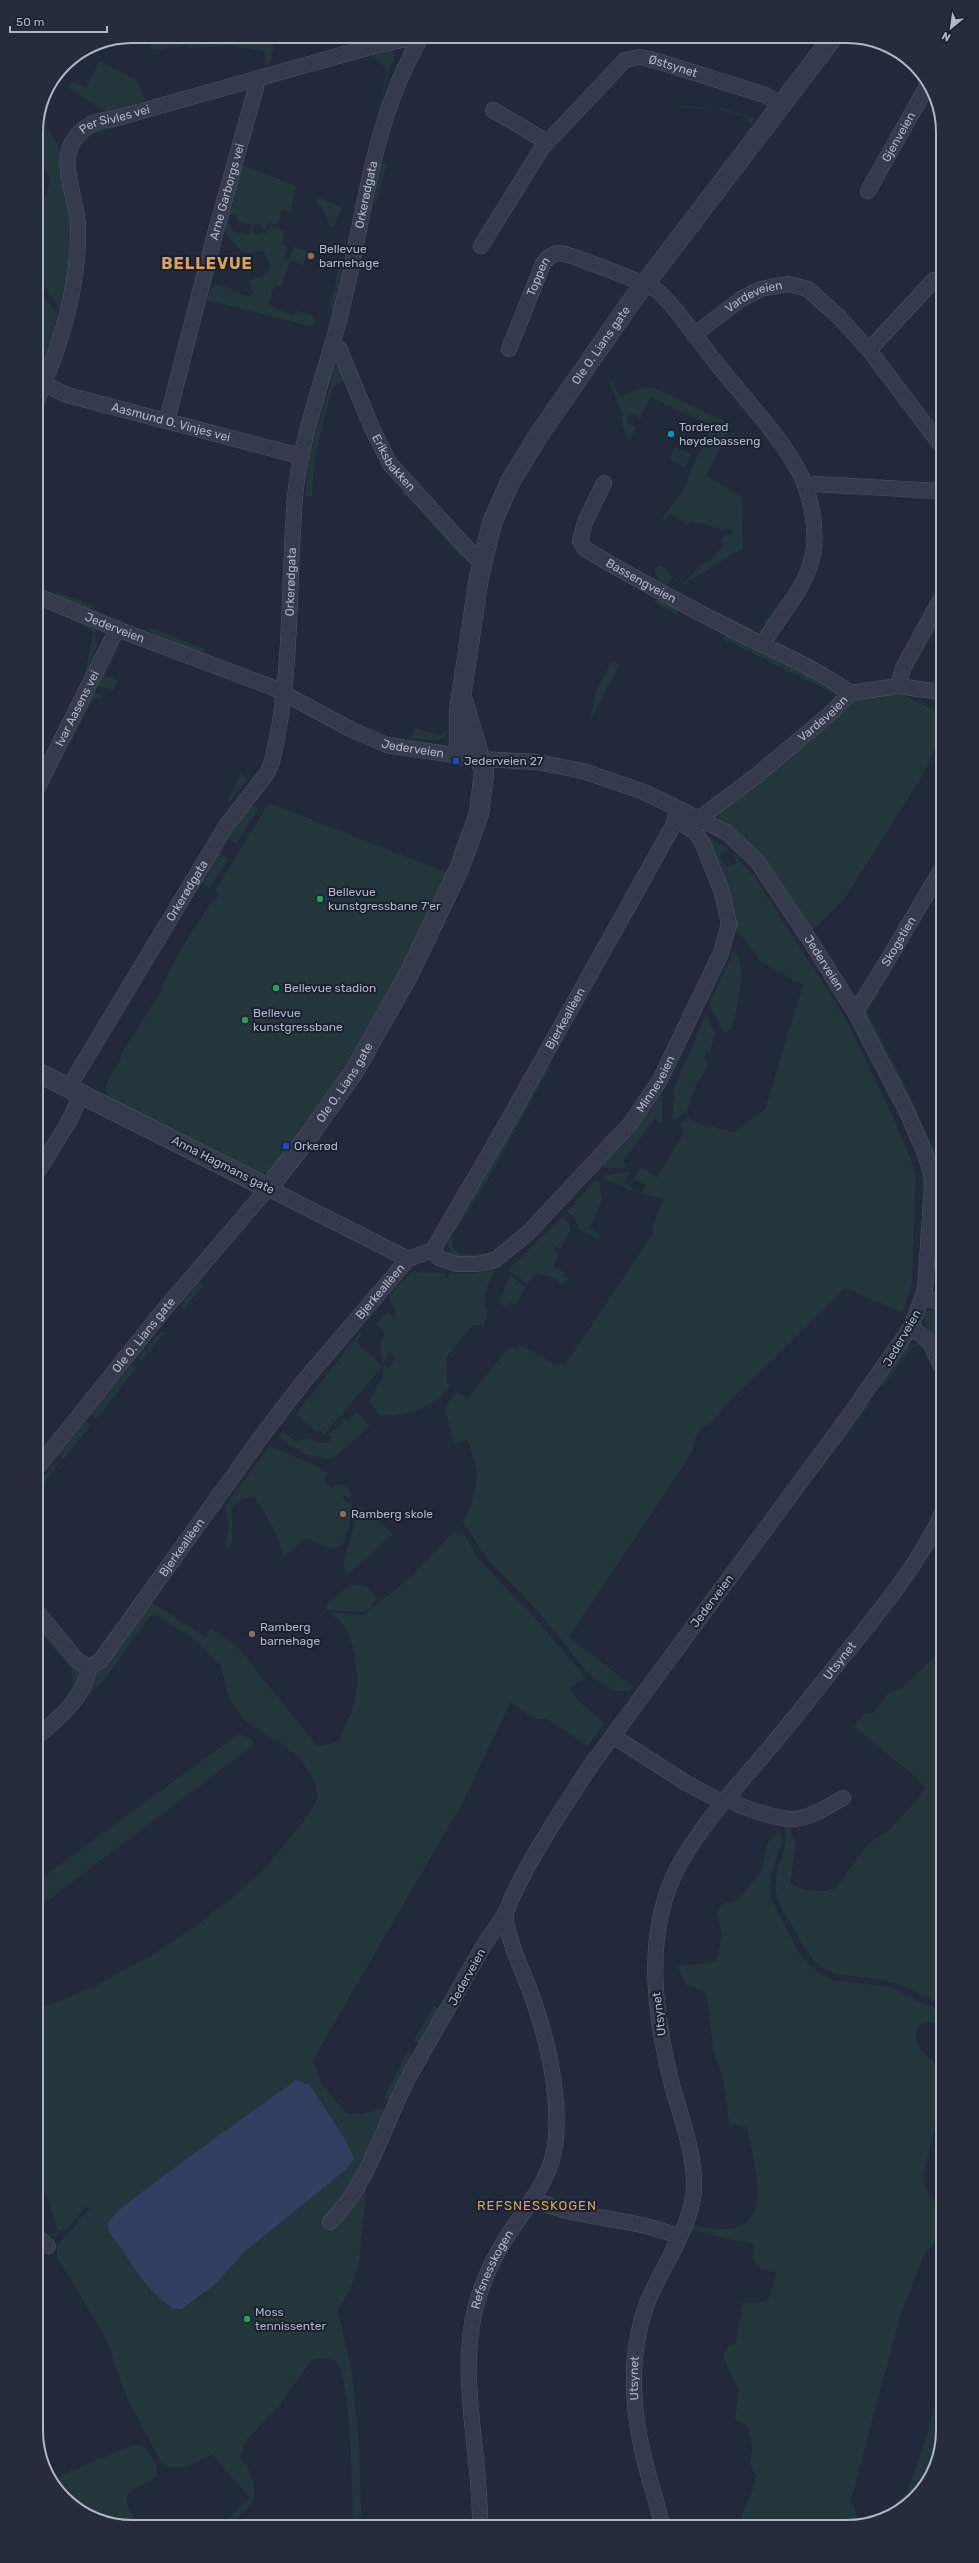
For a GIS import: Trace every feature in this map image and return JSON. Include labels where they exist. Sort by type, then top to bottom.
[{"type":"street","name":"Per Sivles vei","points":[[44,384],[63,332],[75,278],[78,226],[67,158],[71,145],[79,132],[90,124],[368,47],[387,43]]},
{"type":"street","name":"Orkerødgata","points":[[43,1162],[68,1123],[76,1091],[226,826],[267,773],[276,747],[283,694],[300,456],[333,346],[386,112],[399,80],[418,43]]},
{"type":"street","name":"Ole O. Lians gate","points":[[459,756],[457,731],[483,561],[492,523],[519,466],[570,389],[644,284],[829,43]]},
{"type":"street","name":"Østsynet","points":[[482,246],[534,158],[620,64],[631,57],[657,61],[765,95],[782,105]]},
{"type":"street","name":"Arne Garborgs vei","points":[[167,420],[215,234],[241,146],[256,88],[255,79]]},
{"type":"street","name":"Gjenveien","points":[[868,191],[925,90]]},
{"type":"street","points":[[493,110],[548,142]]},
{"type":"street","name":"Toppen","points":[[509,349],[543,264],[552,255],[560,253],[575,256],[644,284]]},
{"type":"street","points":[[869,350],[934,280]]},
{"type":"street","points":[[644,284],[656,290],[694,335],[770,431],[794,464],[805,486],[813,518],[814,548],[811,561],[797,592],[763,643]]},
{"type":"street","name":"Vardeveien","points":[[694,335],[751,293],[776,284],[788,284],[808,288],[869,350],[936,434]]},
{"type":"street","name":"Eriksbakken","points":[[333,346],[339,348],[372,428],[390,464],[474,557],[483,561]]},
{"type":"street","name":"Aasmund O. Vinjes vei","points":[[44,384],[67,395],[300,456]]},
{"type":"street","name":"Bassengveien","points":[[604,483],[585,522],[580,541],[585,549],[677,601],[763,643],[829,679],[850,693]]},
{"type":"street","points":[[805,486],[815,484],[872,486],[936,491]]},
{"type":"street","name":"Jederveien","points":[[43,598],[117,629],[274,688],[283,694],[387,745],[480,759],[537,762],[584,771],[628,786],[700,818],[737,840],[757,861],[855,1012],[907,1112],[936,1173],[924,1298],[911,1327],[879,1376],[589,1768],[551,1828],[514,1893],[505,1913],[487,1940],[412,2071],[395,2103],[378,2146],[352,2194],[343,2209],[330,2222]]},
{"type":"street","points":[[898,686],[903,668],[936,607]]},
{"type":"street","name":"Ivar Aasens vei","points":[[43,777],[117,629]]},
{"type":"street","name":"Vardeveien","points":[[700,818],[756,776],[828,715],[850,693],[898,686],[936,691]]},
{"type":"street","name":"Ole O. Lians gate","points":[[43,1461],[162,1312],[268,1188],[308,1137],[353,1074],[412,967],[452,887],[473,834],[484,783],[484,772],[462,698]]},
{"type":"street","name":"Minneveien","points":[[433,1250],[440,1258],[457,1264],[477,1264],[495,1260],[532,1229],[631,1123],[660,1080],[721,953],[729,924],[722,892],[702,842],[695,832],[682,824],[677,809]]},
{"type":"street","name":"Bjerkeallèen","points":[[89,1668],[101,1660],[217,1498],[304,1381],[408,1259],[433,1250],[512,1114],[674,824],[677,809]]},
{"type":"street","name":"Skogstien","points":[[855,1012],[936,878]]},
{"type":"street","name":"Anna Hagmans gate","points":[[43,1074],[408,1259]]},
{"type":"street","points":[[924,1298],[936,1301]]},
{"type":"street","points":[[911,1327],[929,1341],[936,1354]]},
{"type":"street","name":"Utsynet","points":[[661,2520],[638,2431],[633,2402],[634,2375],[639,2331],[645,2311],[689,2213],[694,2184],[686,2135],[660,2032],[655,1977],[658,1930],[666,1895],[680,1862],[724,1800],[807,1704],[895,1591],[922,1552],[936,1525]]},
{"type":"street","points":[[43,1619],[77,1660],[89,1668],[85,1684],[76,1698],[43,1731]]},
{"type":"street","points":[[613,1736],[660,1767],[724,1800],[754,1809],[794,1819],[819,1811],[843,1798]]},
{"type":"street","name":"Refsnesskogen","points":[[480,2520],[478,2477],[468,2375],[472,2332],[478,2298],[490,2267],[504,2242],[534,2199],[548,2172],[554,2151],[556,2114],[553,2088],[542,2030],[513,1948],[505,1913]]},
{"type":"street","points":[[534,2199],[568,2211],[653,2226],[679,2237]]},
{"type":"shaded area","points":[[150,43],[274,43],[271,63],[265,65],[265,51],[230,46],[189,48],[188,46],[152,50]]},
{"type":"shaded area","points":[[389,50],[393,51],[395,57],[390,68],[373,135],[387,72],[385,67],[372,55],[266,84],[263,88],[262,84],[365,54]]},
{"type":"shaded area","points":[[100,61],[137,80],[145,100],[139,102],[135,106],[97,116],[105,111],[68,88],[72,81],[86,88]]},
{"type":"shaded area","points":[[247,88],[250,89],[205,100],[93,134],[83,143],[75,159],[71,156],[85,132]]},
{"type":"shaded area","points":[[675,107],[720,108],[755,118],[750,124],[747,117],[718,109]]},
{"type":"shaded area","points":[[44,120],[63,155],[74,226],[63,313],[43,284],[43,201],[51,180],[43,165]]},
{"type":"shaded area","points":[[382,163],[387,163],[375,206],[373,205]]},
{"type":"shaded area","points":[[242,165],[298,187],[295,188],[291,212],[283,210],[277,225],[268,223],[265,231],[259,224],[254,225],[252,231],[256,235],[262,232],[266,234],[270,225],[284,231],[283,245],[287,247],[284,259],[289,260],[293,247],[308,251],[303,265],[290,261],[281,287],[276,285],[272,292],[269,306],[294,315],[296,311],[312,315],[315,320],[313,327],[206,300],[215,284],[225,286],[242,295],[251,296],[253,293],[250,281],[266,274],[271,267],[264,251],[248,253],[241,251],[223,231]],"holes":[[[230,214],[236,215],[238,222],[251,225],[249,235],[234,232],[228,222]]]},
{"type":"shaded area","points":[[318,198],[340,206],[343,204],[334,227],[330,226],[322,207],[316,204]]},
{"type":"shaded area","points":[[339,266],[341,267],[333,313],[330,306]]},
{"type":"shaded area","points":[[43,293],[59,316],[43,372]]},
{"type":"shaded area","points":[[337,362],[347,380],[338,383],[331,391],[315,456],[312,496],[305,496],[310,454]]},
{"type":"shaded area","points":[[605,371],[621,397],[642,388],[655,388],[732,425],[706,476],[741,496],[743,548],[681,586],[700,565],[709,562],[724,545],[720,541],[725,535],[731,535],[732,529],[725,529],[725,531],[705,524],[691,522],[688,526],[671,513],[665,520],[662,518],[685,488],[691,470],[712,426],[650,397],[641,418],[630,413],[626,422],[636,427],[630,440],[624,433],[621,410]]},
{"type":"shaded area","points":[[675,447],[691,454],[685,467],[670,459]]},
{"type":"shaded area","points":[[405,491],[465,553],[462,558],[407,496],[401,494]]},
{"type":"shaded area","points":[[661,565],[674,577],[667,585],[658,579],[655,574],[654,568]]},
{"type":"shaded area","points":[[57,592],[95,606],[89,610],[56,596]]},
{"type":"shaded area","points":[[654,599],[677,607],[679,616],[656,603]]},
{"type":"shaded area","points":[[777,605],[776,609],[764,625],[757,629],[751,630],[737,626],[716,613],[716,611],[754,629],[762,625]]},
{"type":"shaded area","points":[[48,609],[95,628],[97,646],[84,679],[93,633],[89,628]]},
{"type":"shaded area","points":[[936,615],[936,630],[909,675],[908,669]]},
{"type":"shaded area","points":[[149,627],[205,649],[203,653],[168,640],[148,630]]},
{"type":"shaded area","points":[[727,633],[834,689],[837,697],[833,703],[835,696],[831,692],[723,639]]},
{"type":"shaded area","points":[[120,646],[105,675],[118,681],[114,690],[97,686],[117,648]]},
{"type":"shaded area","points":[[613,660],[619,666],[590,721],[596,691]]},
{"type":"shaded area","points":[[93,692],[102,695],[101,699],[94,697],[70,744],[68,742]]},
{"type":"shaded area","points":[[898,693],[936,711],[936,748],[919,781],[845,898],[812,931],[716,815],[855,699]]},
{"type":"shaded area","points":[[414,728],[441,735],[446,730],[446,737],[435,741],[411,738]]},
{"type":"shaded area","points":[[469,773],[474,775],[471,808],[455,853],[452,854],[468,814],[473,778]]},
{"type":"shaded area","points":[[241,774],[247,780],[230,801],[226,803]]},
{"type":"shaded area","name":"Bellevue stadion","points":[[269,803],[445,872],[447,868],[450,870],[399,972],[326,1098],[324,1097],[319,1102],[320,1106],[268,1173],[259,1174],[108,1097],[106,1087],[110,1077],[122,1058],[120,1056],[164,987],[162,986],[179,952],[214,900],[219,897],[216,889]]},
{"type":"shaded area","points":[[250,805],[259,808],[236,844],[226,837]]},
{"type":"shaded area","points":[[704,834],[729,849],[754,876],[844,1016],[893,1116],[916,1173],[912,1282],[903,1313],[845,1288],[724,1407],[709,1425],[702,1427],[695,1438],[692,1452],[569,1637],[633,1687],[629,1691],[615,1691],[595,1679],[582,1666],[537,1610],[487,1559],[463,1522],[475,1490],[475,1466],[466,1440],[454,1444],[445,1407],[457,1392],[467,1399],[509,1347],[516,1348],[519,1344],[556,1365],[565,1365],[654,1232],[651,1231],[664,1199],[642,1193],[646,1185],[634,1179],[630,1187],[638,1191],[629,1190],[613,1182],[605,1181],[604,1175],[630,1172],[624,1183],[629,1185],[641,1167],[657,1177],[684,1133],[680,1124],[688,1118],[699,1124],[735,1132],[765,1109],[803,985],[761,962],[742,936],[733,929]],"holes":[[[729,849],[737,862],[726,868],[719,855]]]},
{"type":"shaded area","points":[[667,848],[669,850],[629,923],[639,898]]},
{"type":"shaded area","points":[[217,852],[228,859],[210,888],[199,881]]},
{"type":"shaded area","points":[[734,950],[741,966],[740,988],[732,1029],[724,1033],[709,1005]]},
{"type":"shaded area","points":[[876,990],[880,991],[867,1012],[907,1089],[933,1147],[936,1150],[936,1158],[933,1156],[863,1011]]},
{"type":"shaded area","points":[[706,1014],[715,1033],[710,1053],[706,1053],[704,1060],[708,1064],[694,1088],[687,1110],[678,1118],[672,1120],[675,1086]]},
{"type":"shaded area","points":[[548,1067],[550,1067],[484,1187],[451,1237],[453,1248],[462,1254],[490,1253],[488,1256],[460,1258],[456,1256],[448,1247],[448,1237]]},
{"type":"shaded area","points":[[662,1094],[662,1124],[655,1119],[623,1161],[627,1165],[623,1168],[605,1168],[603,1165],[633,1134]]},
{"type":"shaded area","points":[[599,1179],[602,1201],[589,1229],[601,1235],[598,1240],[578,1229],[575,1219],[567,1211],[593,1182]]},
{"type":"shaded area","points":[[563,1216],[571,1228],[561,1249],[556,1247],[554,1250],[559,1253],[553,1266],[565,1273],[564,1277],[570,1280],[560,1286],[560,1282],[549,1276],[535,1274],[527,1284],[508,1270]]},
{"type":"shaded area","points":[[494,1266],[496,1268],[484,1295],[487,1316],[484,1325],[473,1325],[446,1358],[447,1383],[451,1386],[444,1394],[428,1405],[410,1413],[380,1415],[369,1402],[383,1376],[383,1366],[389,1368],[396,1358],[390,1353],[382,1363],[380,1346],[384,1331],[376,1324],[387,1312],[395,1318],[396,1311],[389,1299],[391,1293],[412,1272],[445,1273],[445,1277],[449,1278],[450,1274],[478,1273]]},
{"type":"shaded area","points":[[510,1275],[526,1287],[516,1305],[510,1302],[506,1308],[499,1302]]},
{"type":"shaded area","points":[[199,1281],[204,1285],[184,1309],[180,1306]]},
{"type":"shaded area","points":[[928,1310],[936,1310],[936,1344],[924,1322],[925,1313]]},
{"type":"shaded area","points":[[361,1331],[363,1332],[356,1342],[383,1366],[324,1435],[320,1430],[317,1432],[296,1414]]},
{"type":"shaded area","points":[[160,1332],[165,1332],[142,1361],[138,1358]]},
{"type":"shaded area","points":[[919,1343],[926,1348],[917,1346],[912,1348],[883,1386],[881,1384],[907,1347]]},
{"type":"shaded area","points":[[131,1365],[137,1367],[97,1418],[91,1414]]},
{"type":"shaded area","points":[[866,1404],[869,1406],[821,1469],[819,1468]]},
{"type":"shaded area","points":[[357,1412],[370,1426],[331,1460],[304,1454],[279,1437],[282,1430],[295,1441],[310,1438],[319,1443],[327,1443],[332,1438],[327,1435],[341,1425],[340,1419],[343,1418],[346,1421]]},
{"type":"shaded area","points":[[86,1421],[91,1425],[63,1460],[59,1455]]},
{"type":"shaded area","points":[[270,1446],[316,1466],[327,1474],[323,1480],[333,1488],[337,1484],[346,1485],[352,1495],[349,1498],[345,1495],[343,1497],[348,1503],[351,1500],[352,1502],[351,1513],[344,1542],[340,1546],[332,1548],[306,1538],[284,1557],[276,1533],[254,1496],[239,1501],[232,1508],[232,1542],[228,1548],[225,1548],[229,1525],[225,1506]]},
{"type":"shaded area","points":[[55,1462],[59,1464],[43,1484],[43,1477]]},
{"type":"shaded area","points":[[360,1505],[393,1534],[350,1573],[348,1573],[344,1569],[344,1561]]},
{"type":"shaded area","points":[[453,1532],[465,1535],[477,1557],[533,1616],[580,1670],[584,1678],[569,1688],[578,1700],[604,1723],[588,1746],[547,1719],[537,1719],[510,1703],[463,1802],[313,2060],[321,2083],[347,2114],[362,2114],[382,2109],[388,2111],[367,2180],[359,2262],[351,2288],[338,2310],[353,2379],[359,2447],[362,2520],[353,2520],[350,2441],[342,2374],[336,2361],[326,2358],[312,2360],[278,2407],[245,2442],[240,2458],[250,2473],[254,2486],[254,2498],[252,2504],[235,2520],[226,2520],[250,2498],[213,2455],[180,2468],[173,2468],[161,2462],[126,2396],[106,2338],[57,2257],[57,2246],[90,2208],[86,2207],[67,2229],[59,2231],[56,2237],[43,2235],[43,2232],[52,2235],[58,2231],[47,2196],[43,2189],[43,2007],[97,1985],[157,1952],[193,1928],[241,1890],[267,1866],[303,1822],[317,1800],[316,1785],[301,1759],[283,1744],[266,1735],[243,1719],[230,1700],[220,1665],[198,1642],[158,1616],[153,1615],[148,1619],[105,1679],[43,1740],[43,1734],[119,1648],[151,1604],[154,1604],[206,1637],[210,1628],[236,1645],[317,1746],[339,1742],[355,1701],[357,1673],[354,1649],[350,1638],[345,1628],[330,1614],[332,1612],[363,1615],[412,1576]],"holes":[[[296,2080],[310,2085],[346,2141],[354,2158],[347,2169],[290,2211],[262,2234],[209,2290],[191,2304],[182,2308],[174,2309],[163,2302],[154,2293],[138,2274],[109,2232],[119,2210]]]},
{"type":"shaded area","points":[[351,1584],[368,1587],[377,1599],[371,1604],[372,1607],[364,1612],[327,1610],[327,1604]]},
{"type":"shaded area","points":[[43,1626],[81,1671],[83,1679],[43,1726],[43,1720],[58,1707],[69,1693],[73,1678],[71,1669],[43,1634]]},
{"type":"shaded area","points":[[936,1655],[936,2002],[898,1984],[878,1979],[836,1974],[826,1969],[816,1961],[805,1948],[783,1911],[776,1893],[777,1875],[786,1841],[784,1821],[789,1823],[796,1845],[790,1884],[805,1890],[826,1891],[836,1888],[867,1845],[890,1829],[917,1800],[925,1788],[917,1778],[854,1727],[864,1714],[873,1713],[888,1693],[902,1688]]},
{"type":"shaded area","points":[[238,1734],[251,1739],[255,1744],[43,1904],[43,1877]]},
{"type":"shaded area","points":[[780,1830],[782,1842],[771,1874],[770,1897],[799,1953],[810,1966],[832,1980],[891,1987],[923,2004],[936,2007],[936,2022],[924,2023],[917,2028],[916,2036],[919,2047],[936,2064],[936,2123],[923,2175],[929,2194],[936,2203],[936,2243],[925,2252],[900,2316],[851,2500],[858,2518],[860,2519],[858,2519],[740,2520],[753,2489],[756,2475],[750,2463],[752,2450],[748,2427],[735,2419],[739,2391],[723,2357],[729,2346],[736,2343],[743,2302],[760,2303],[770,2298],[776,2273],[756,2265],[754,2258],[755,2245],[691,2230],[692,2225],[720,2229],[739,2227],[751,2218],[756,2204],[757,2188],[755,2168],[747,2127],[729,2124],[723,2077],[714,2054],[706,1992],[686,1985],[677,1966],[716,1962],[722,1935],[717,1914],[719,1908],[723,1904],[738,1900],[762,1870],[766,1845]]},
{"type":"shaded area","points":[[434,2006],[439,2010],[420,2044],[413,2041]]},
{"type":"shaded area","points":[[408,2051],[414,2055],[390,2100],[384,2097]]},
{"type":"shaded area","points":[[936,2400],[935,2442],[929,2465],[914,2490],[894,2506],[908,2490],[926,2439]]},
{"type":"shaded area","points":[[135,2444],[140,2445],[152,2456],[157,2471],[157,2476],[138,2487],[128,2496],[128,2507],[136,2520],[115,2518],[93,2511],[73,2498],[65,2490],[56,2477]]},
{"type":"water","points":[[296,2080],[310,2085],[346,2141],[354,2158],[347,2169],[244,2252],[215,2285],[182,2309],[174,2309],[163,2302],[138,2274],[109,2232],[108,2223],[119,2210],[167,2173]]},
{"type":"place","name":"Bellevue barnehage","points":[[311,256]]},
{"type":"place","name":"Torderød høydebasseng","points":[[671,434]]},
{"type":"place","name":"Jederveien 27","points":[[456,761]]},
{"type":"place","name":"Bellevue kunstgressbane 7'er","points":[[320,899]]},
{"type":"place","name":"Bellevue stadion","points":[[276,988]]},
{"type":"place","name":"Bellevue kunstgressbane","points":[[245,1020]]},
{"type":"place","name":"Orkerød","points":[[286,1146]]},
{"type":"place","name":"Ramberg skole","points":[[343,1514]]},
{"type":"place","name":"Ramberg barnehage","points":[[252,1634]]},
{"type":"place","name":"Moss tennissenter","points":[[247,2319]]},
{"type":"district","name":"BELLEVUE","points":[[207,263]]},
{"type":"district","name":"REFSNESSKOGEN","points":[[537,2205]]}]
